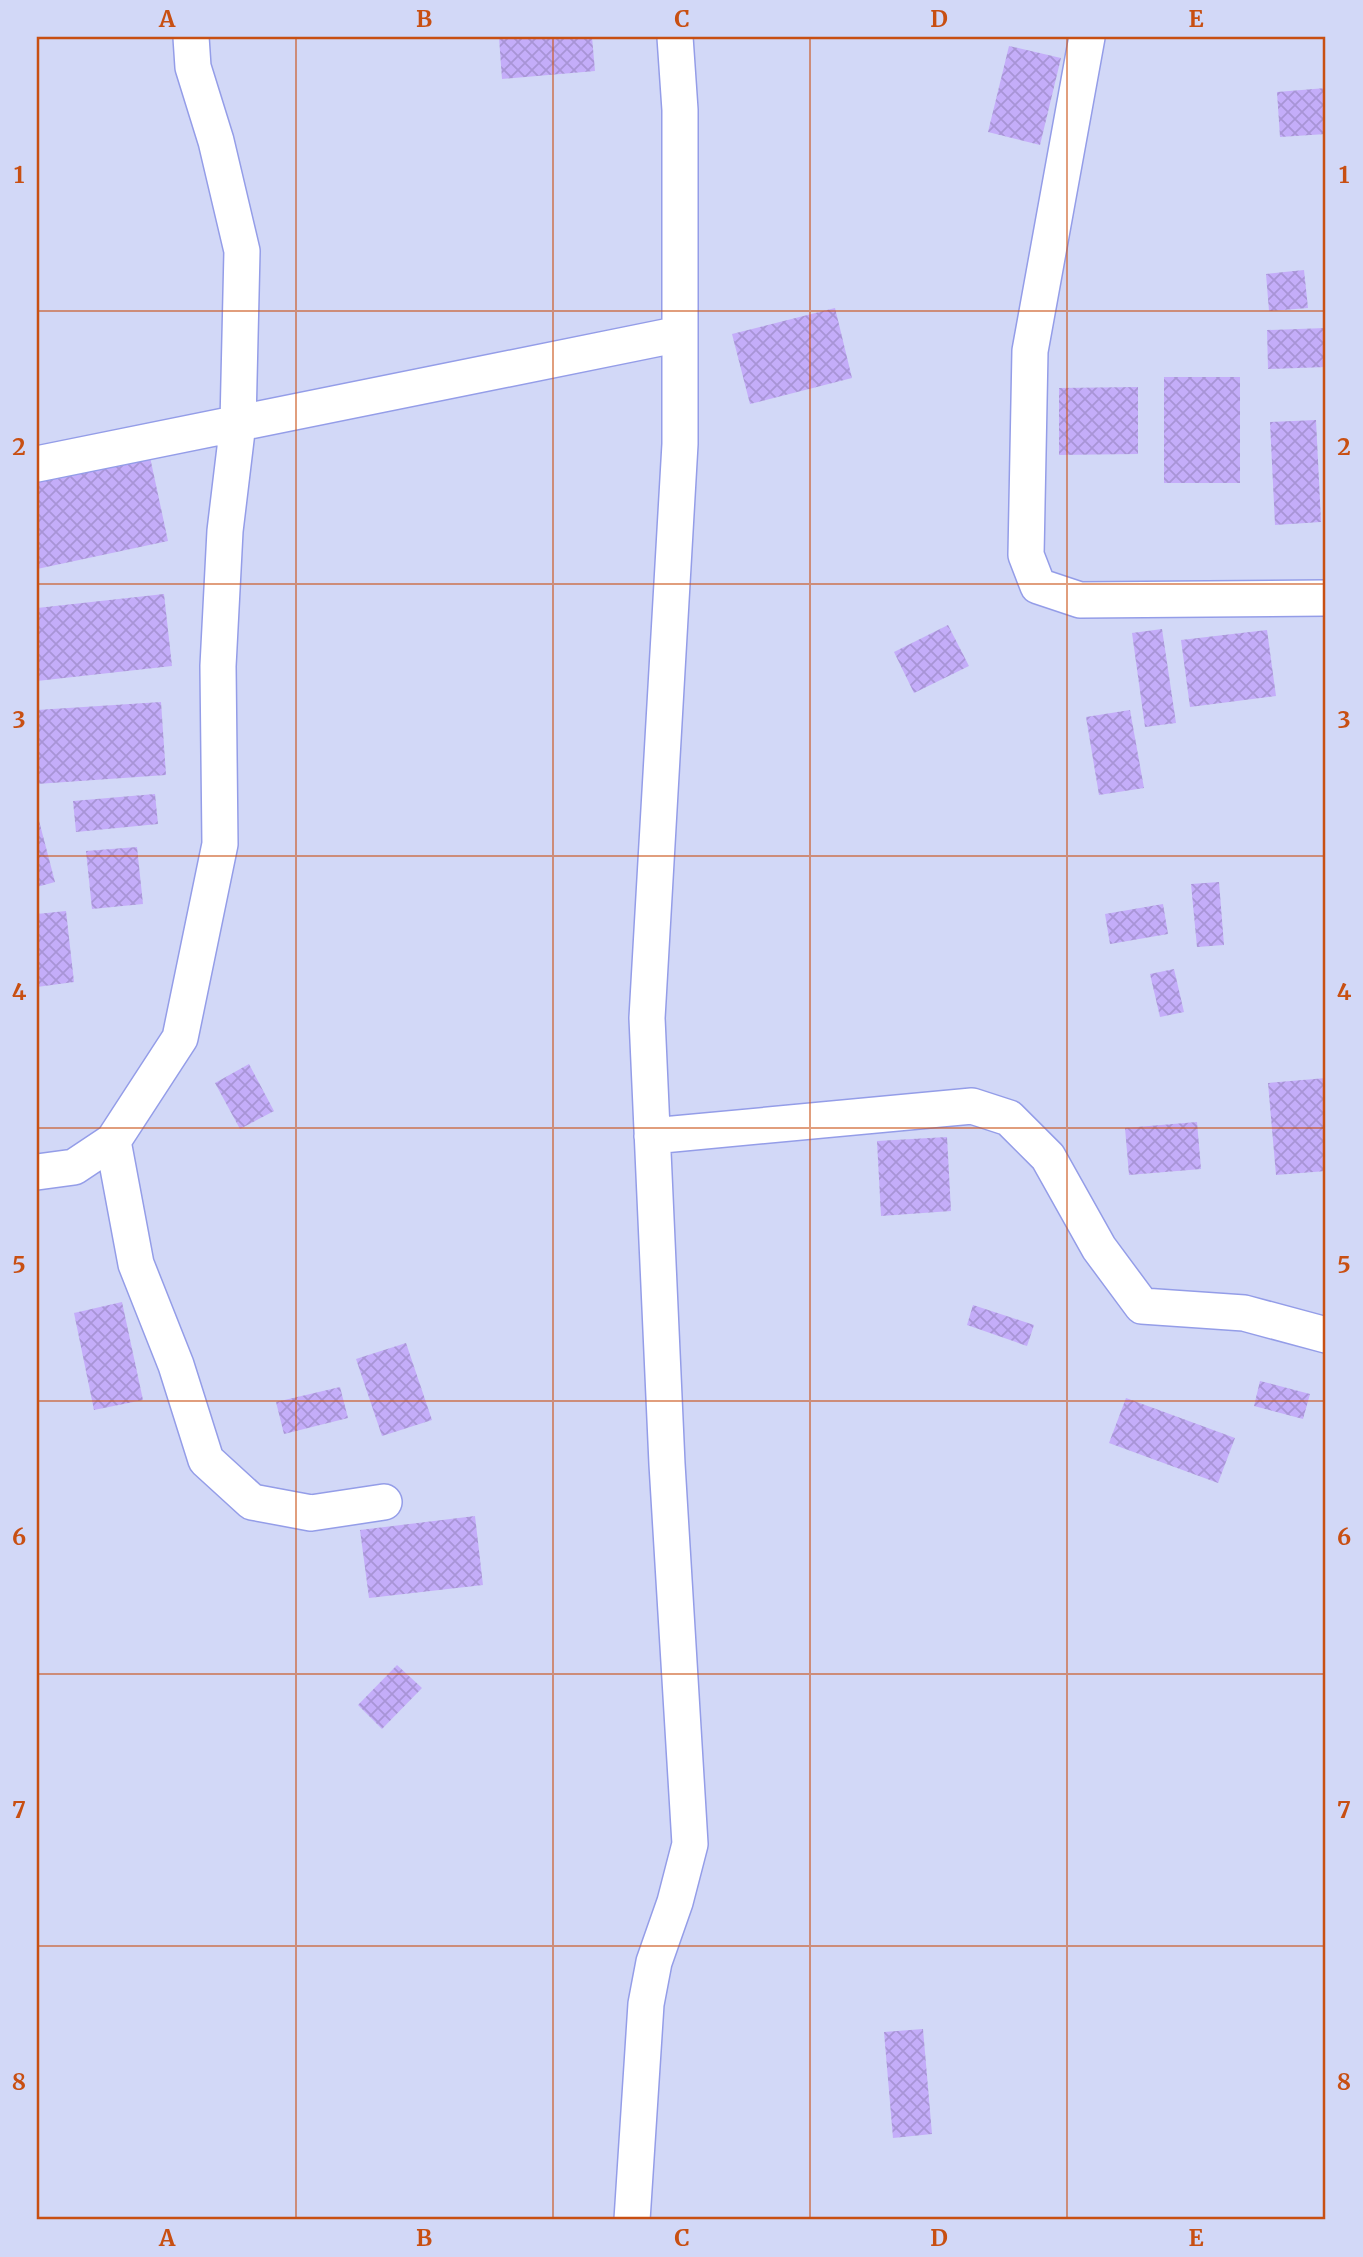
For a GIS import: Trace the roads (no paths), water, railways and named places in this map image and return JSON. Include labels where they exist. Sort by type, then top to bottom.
[{"type":"street","points":[[37,1172],[74,1167],[113,1141],[180,1038],[220,844],[218,666],[225,531],[238,423],[242,251],[216,141],[192,67],[191,37]]},
{"type":"street","points":[[632,2220],[646,2004],[654,1962],[675,1902],[690,1844],[667,1464],[648,1018],[680,444],[680,110],[675,37]]},
{"type":"street","points":[[1087,37],[1030,351],[1026,555],[1038,586],[1080,600],[1326,598]]},
{"type":"street","points":[[37,464],[680,334]]},
{"type":"street","points":[[652,1136],[972,1106],[1009,1118],[1048,1157],[1099,1248],[1142,1306],[1244,1313],[1326,1335]]},
{"type":"street","points":[[113,1141],[136,1264],[176,1365],[206,1460],[252,1502],[311,1513],[384,1502]]}]
